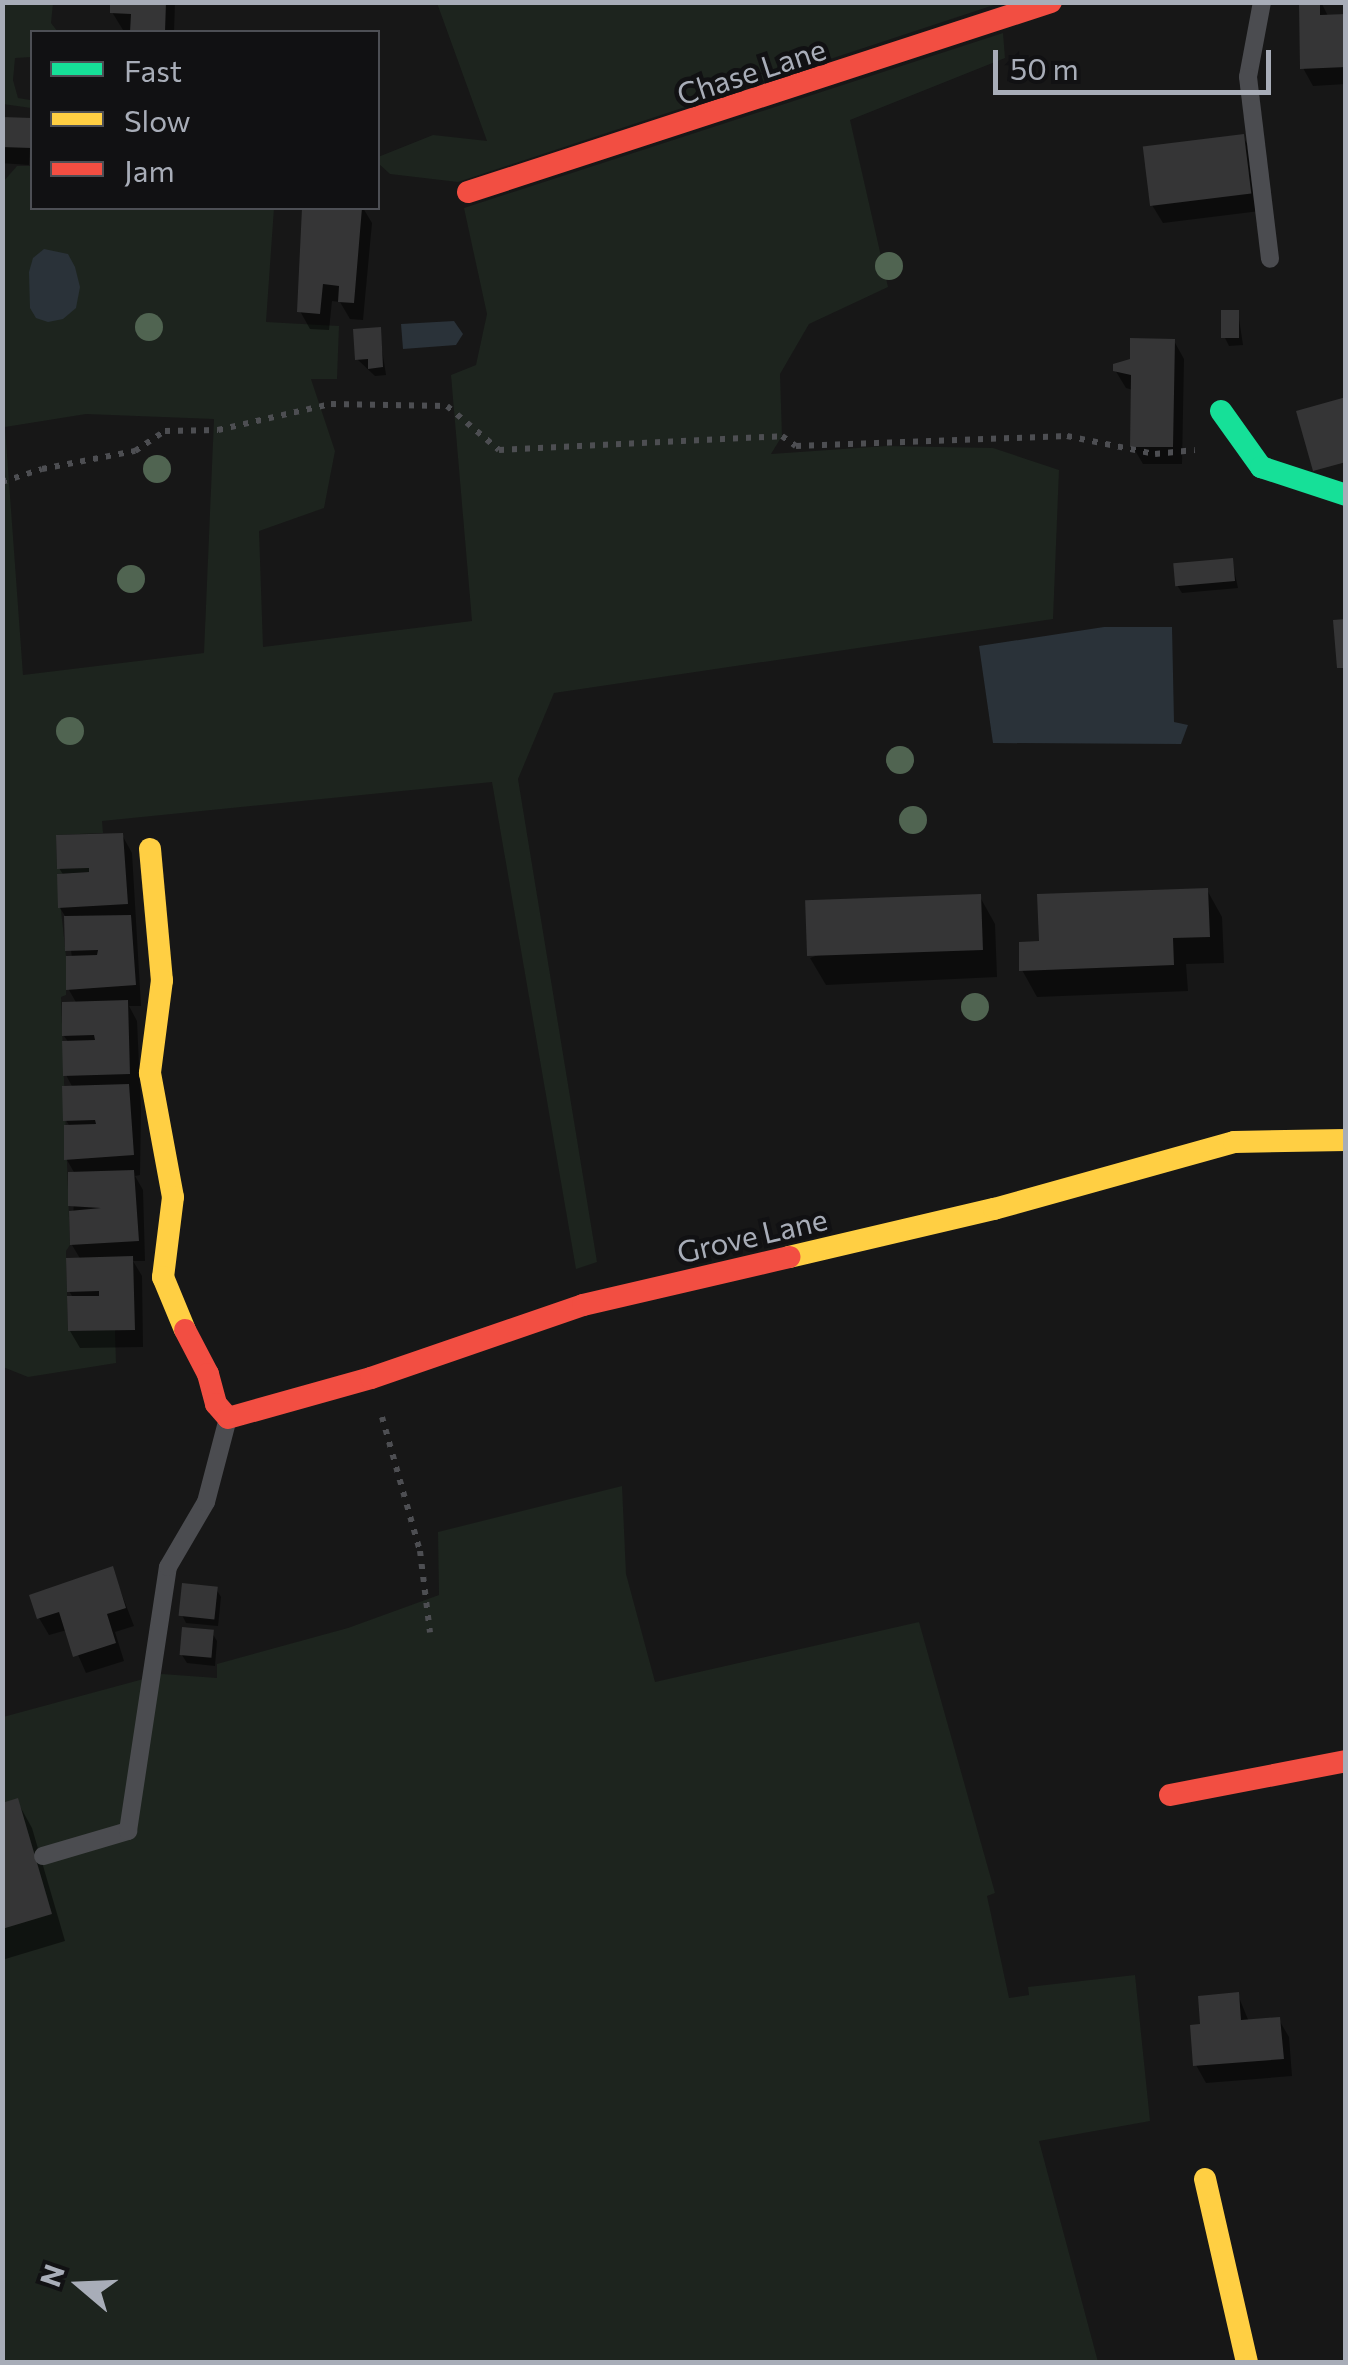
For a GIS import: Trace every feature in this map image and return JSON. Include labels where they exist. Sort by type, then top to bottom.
[{"type":"street","name":"Chase Lane","points":[[468,192],[1051,2]]},
{"type":"street","points":[[1220,411],[1261,466],[1346,495]]},
{"type":"street","points":[[150,850],[162,980],[150,1073],[173,1197],[163,1277],[192,1347],[208,1374],[216,1404],[228,1418]]},
{"type":"street","name":"Grove Lane","points":[[228,1418],[371,1378],[582,1305],[994,1209],[1234,1142],[1346,1140]]},
{"type":"street","points":[[1170,1795],[1346,1761]]},
{"type":"street","points":[[1205,2179],[1247,2362]]},
{"type":"lane","points":[[1262,2],[1248,77],[1270,259]]},
{"type":"lane","points":[[43,1856],[128,1831],[168,1567],[206,1502],[228,1418]]},
{"type":"path","points":[[2,482],[42,469],[135,451],[164,431],[218,430],[331,404],[447,406],[498,450],[782,436],[796,446],[1067,436],[1155,454],[1187,448],[1206,453]]},
{"type":"path","points":[[371,1378],[420,1550],[430,1632]]},
{"type":"shaded area","points":[[3,2],[53,3],[51,23],[56,30],[30,30],[30,57],[15,58],[13,80],[18,98],[30,100],[30,108],[3,104]]},
{"type":"shaded area","points":[[437,3],[1000,3],[458,182],[390,174],[380,165],[380,156],[433,135],[487,141]]},
{"type":"shaded area","points":[[1003,33],[1005,58],[850,120],[888,287],[809,324],[780,374],[782,436],[771,454],[886,446],[993,448],[1059,470],[1053,619],[554,693],[518,779],[597,1262],[576,1269],[492,782],[102,821],[103,833],[56,835],[57,869],[89,868],[89,872],[57,874],[66,956],[66,995],[61,997],[70,1245],[66,1251],[68,1331],[115,1330],[116,1363],[28,1377],[3,1367],[3,182],[17,166],[30,166],[30,210],[274,210],[266,322],[339,326],[337,379],[311,379],[335,451],[324,508],[259,531],[263,647],[472,621],[451,375],[476,365],[487,314],[464,208]],"holes":[[[86,414],[214,419],[204,653],[23,675],[5,427]]]},
{"type":"shaded area","points":[[44,249],[68,254],[80,287],[76,308],[63,319],[48,322],[36,318],[30,308],[29,272],[33,258]]},
{"type":"shaded area","points":[[454,321],[463,334],[456,345],[403,349],[401,324]]},
{"type":"shaded area","points":[[1104,627],[1172,627],[1174,722],[1188,725],[1181,744],[993,743],[979,646]]},
{"type":"shaded area","points":[[622,1486],[626,1574],[655,1682],[919,1622],[995,1893],[987,1896],[1009,1998],[1029,1995],[1028,1987],[1135,1975],[1150,2121],[1039,2141],[1098,2362],[3,2362],[3,1717],[162,1674],[217,1678],[217,1664],[348,1628],[439,1595],[438,1532]]},
{"type":"building","points":[[110,2],[166,2],[165,30],[130,30],[131,14],[110,13]]},
{"type":"building","points":[[1299,2],[1320,2],[1320,15],[1346,14],[1346,67],[1300,69]]},
{"type":"building","points":[[2,117],[30,118],[30,148],[2,147]]},
{"type":"building","points":[[1244,134],[1251,194],[1150,206],[1143,146]]},
{"type":"building","points":[[302,210],[362,210],[354,303],[338,302],[339,286],[323,284],[320,314],[297,312]]},
{"type":"building","points":[[1221,310],[1239,310],[1239,338],[1221,338]]},
{"type":"building","points":[[381,327],[383,367],[368,369],[368,359],[355,360],[353,329]]},
{"type":"building","points":[[1130,338],[1175,339],[1173,447],[1130,447],[1131,375],[1113,371],[1113,364],[1130,359]]},
{"type":"building","points":[[1346,397],[1346,462],[1313,471],[1296,411]]},
{"type":"building","points":[[1233,558],[1235,581],[1175,586],[1173,563]]},
{"type":"building","points":[[1346,619],[1346,668],[1337,668],[1333,620]]},
{"type":"building","points":[[123,833],[128,904],[58,908],[57,874],[89,872],[89,868],[57,869],[56,835]]},
{"type":"building","points":[[1208,888],[1210,937],[1173,938],[1174,965],[1019,971],[1019,942],[1039,941],[1037,894]]},
{"type":"building","points":[[981,894],[983,950],[807,956],[805,900]]},
{"type":"building","points":[[131,915],[136,985],[66,990],[66,956],[97,955],[98,950],[65,951],[64,916]]},
{"type":"building","points":[[128,1000],[130,1074],[63,1076],[62,1041],[95,1040],[94,1035],[62,1036],[62,1002]]},
{"type":"building","points":[[129,1084],[134,1155],[64,1160],[64,1125],[96,1124],[95,1120],[63,1121],[62,1086]]},
{"type":"building","points":[[134,1170],[139,1241],[70,1245],[69,1211],[101,1208],[68,1206],[68,1172]]},
{"type":"building","points":[[133,1256],[135,1330],[68,1331],[67,1296],[99,1296],[99,1291],[67,1292],[66,1258]]},
{"type":"building","points":[[113,1566],[126,1608],[107,1614],[116,1643],[73,1657],[59,1612],[37,1619],[29,1595]]},
{"type":"building","points":[[182,1583],[218,1587],[214,1620],[179,1616]]},
{"type":"building","points":[[182,1627],[214,1630],[211,1658],[180,1655]]},
{"type":"building","points":[[18,1798],[52,1914],[2,1929],[2,1803]]},
{"type":"building","points":[[1239,1992],[1241,2020],[1280,2017],[1284,2059],[1193,2066],[1190,2025],[1200,2024],[1198,1996]]},
{"type":"traffic: fast","points":[[1221,411],[1261,467],[1346,495]]},
{"type":"traffic: slow","points":[[150,849],[162,980],[150,1073],[173,1197],[163,1277],[185,1330]]},
{"type":"traffic: slow","points":[[789,1257],[994,1209],[1234,1142],[1346,1140]]},
{"type":"traffic: slow","points":[[1205,2179],[1247,2362]]},
{"type":"traffic: jam","points":[[468,192],[1051,2]]},
{"type":"traffic: jam","points":[[185,1330],[208,1374],[216,1404],[228,1418],[371,1378],[583,1305],[789,1257]]},
{"type":"traffic: jam","points":[[1170,1795],[1346,1761]]}]
